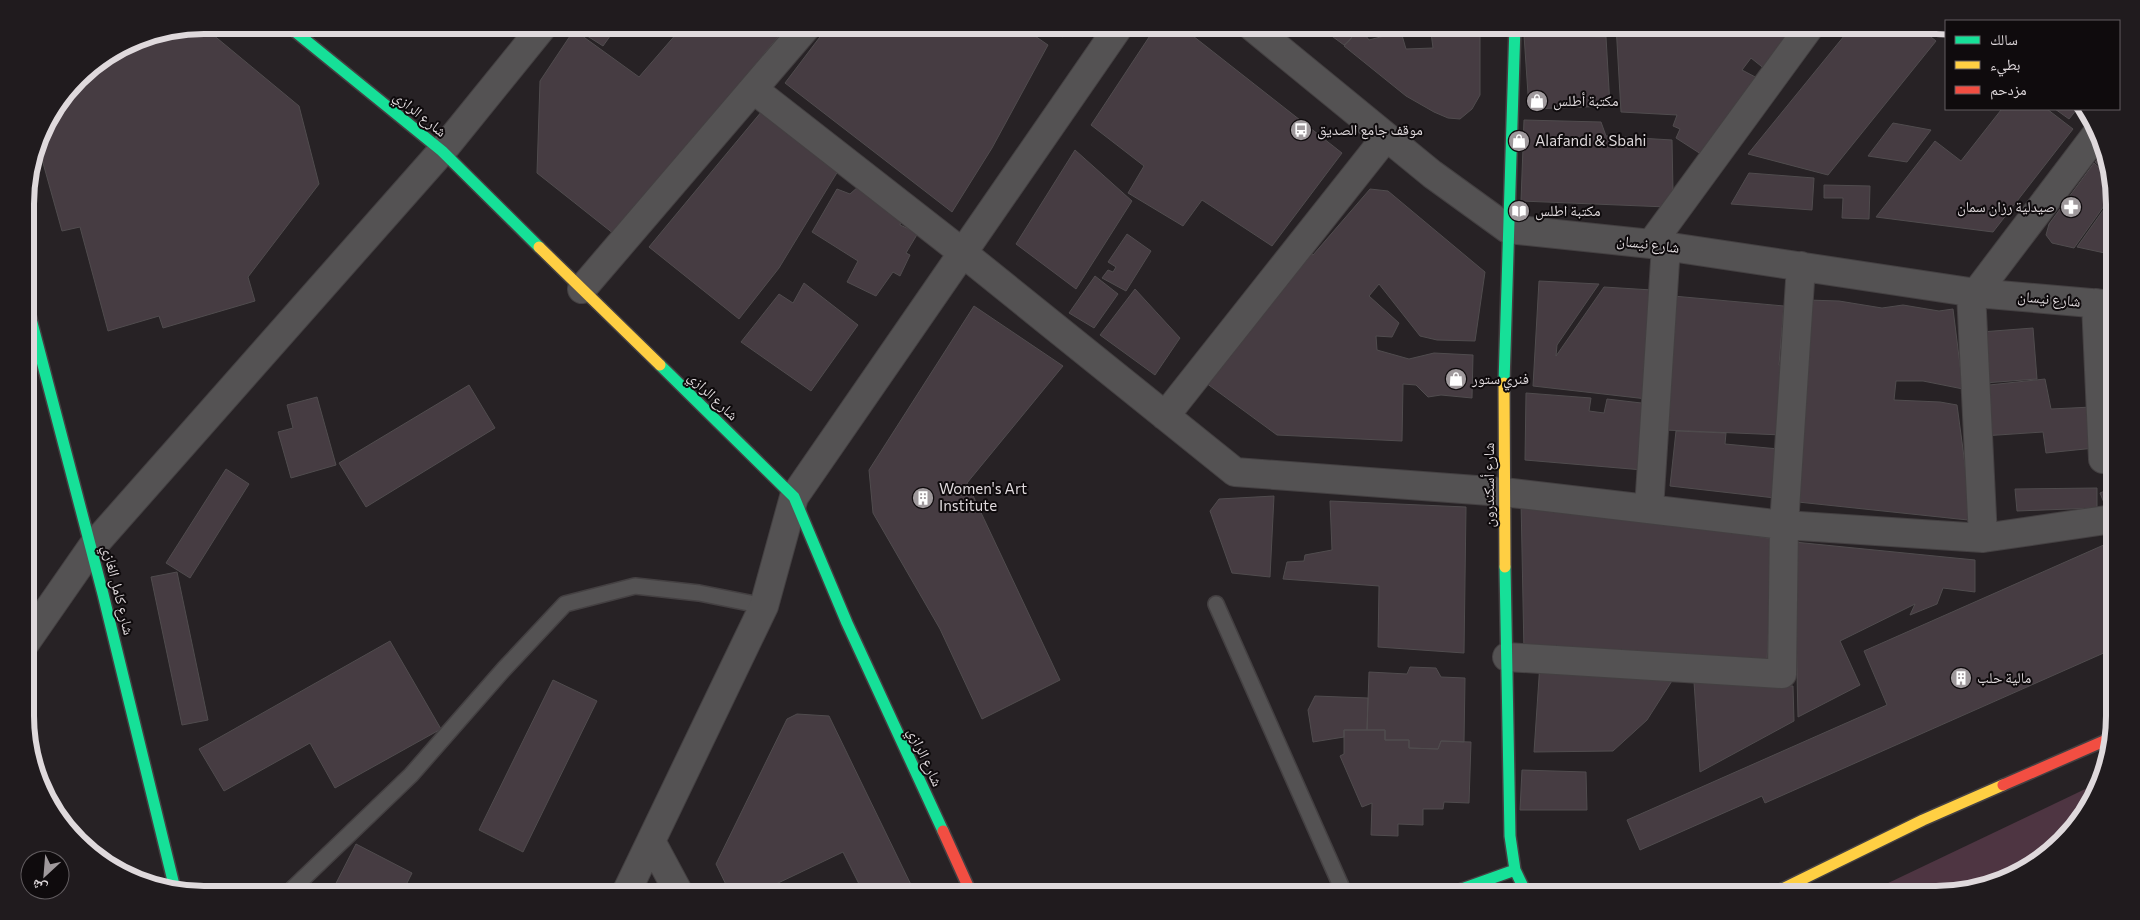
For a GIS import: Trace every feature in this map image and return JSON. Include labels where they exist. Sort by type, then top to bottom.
[{"type":"main road","name":"شارع الرازي","points":[[298,34],[442,151],[794,497],[848,623],[968,886]]},
{"type":"main road","name":"شارع أسكندرون","points":[[1515,34],[1508,230],[1503,492],[1510,836],[1515,870],[1523,886]]},
{"type":"main road","name":"شارع كامل الغازي","points":[[34,330],[92,547],[175,883]]},
{"type":"main road","points":[[1788,886],[1923,820],[2104,741]]},
{"type":"main road","points":[[1470,886],[1515,870]]},
{"type":"street","points":[[34,630],[92,547],[442,151],[537,34]]},
{"type":"street","points":[[582,289],[800,34]]},
{"type":"street","points":[[629,886],[764,606],[794,497],[1114,34]]},
{"type":"street","points":[[1267,34],[1386,137],[1432,174],[1508,230]]},
{"type":"street","points":[[1649,509],[1659,245],[1805,34]]},
{"type":"street","points":[[753,90],[963,253],[1235,472],[1503,492],[1784,526],[1983,538],[2106,520]]},
{"type":"street","points":[[1165,416],[1386,137]]},
{"type":"street","points":[[1983,538],[1973,292],[2093,139]]},
{"type":"street","name":"شارع نيسان","points":[[1508,230],[1659,245],[1973,292],[2105,304]]},
{"type":"street","points":[[1507,658],[1782,674],[1784,526],[1801,266]]},
{"type":"street","points":[[2103,459],[2105,304]]},
{"type":"street","points":[[650,841],[675,886]]},
{"type":"lane","points":[[295,886],[412,775],[504,669],[565,604],[635,586],[699,593],[764,606]]},
{"type":"lane","points":[[1216,604],[1341,886]]},
{"type":"shaded area","points":[[2090,787],[2071,820],[2056,836],[2040,851],[2001,873],[1969,883],[1947,886],[1882,886]]},
{"type":"building","points":[[212,34],[299,106],[319,184],[248,277],[255,301],[163,328],[159,316],[108,331],[80,227],[62,231],[41,156],[43,149],[51,129],[69,100],[100,69],[119,57],[149,43],[171,37]]},
{"type":"building","points":[[571,34],[580,34],[639,77],[676,34],[781,34],[614,234],[537,173],[540,81]]},
{"type":"building","points":[[584,34],[612,34],[603,46]]},
{"type":"building","points":[[822,34],[1032,34],[1048,45],[992,148],[952,212],[785,83]]},
{"type":"building","points":[[1151,34],[1190,34],[1342,153],[1272,246],[1202,200],[1183,226],[1128,193],[1144,166],[1091,125]]},
{"type":"building","points":[[1329,34],[1353,34],[1351,39],[1344,45]]},
{"type":"building","points":[[1355,34],[1364,34],[1369,40],[1402,34],[1406,49],[1433,48],[1431,34],[1480,34],[1480,95],[1472,109],[1460,119],[1448,118],[1434,112],[1406,96],[1344,46]]},
{"type":"building","points":[[1524,34],[1607,34],[1524,35]]},
{"type":"building","points":[[1617,34],[1787,34],[1766,70],[1751,58],[1742,70],[1761,80],[1704,156],[1676,138],[1680,129],[1673,126],[1677,115],[1621,112]]},
{"type":"building","points":[[1846,34],[1927,34],[1936,41],[1828,175],[1748,154]]},
{"type":"building","points":[[1524,35],[1606,37],[1610,106],[1529,109]]},
{"type":"building","points":[[2001,110],[2048,110],[2073,129],[1993,232],[1876,217],[1935,141],[1961,161]]},
{"type":"building","points":[[2056,110],[2076,110],[2069,119]]},
{"type":"building","points":[[762,111],[838,171],[779,268],[739,319],[649,247]]},
{"type":"building","points":[[1524,120],[1601,122],[1606,136],[1672,140],[1673,192],[1667,207],[1521,201]]},
{"type":"building","points":[[1893,123],[1931,130],[1907,162],[1868,156]]},
{"type":"building","points":[[1075,150],[1132,201],[1076,289],[1016,244]]},
{"type":"building","points":[[2099,157],[2102,167],[2095,162]]},
{"type":"building","points":[[2094,163],[2102,170],[2106,203],[2074,248],[2052,243],[2046,235],[2049,224]]},
{"type":"building","points":[[1749,173],[1814,178],[1812,210],[1731,204]]},
{"type":"building","points":[[1824,185],[1870,186],[1869,219],[1842,218],[1843,198],[1824,198]]},
{"type":"building","points":[[859,186],[902,216],[900,225],[918,233],[906,253],[910,255],[900,276],[893,272],[876,296],[847,282],[858,261],[812,232],[837,189],[850,194]]},
{"type":"building","points":[[1370,189],[1388,191],[1485,272],[1475,341],[1437,340],[1420,336],[1379,284],[1369,296],[1399,323],[1392,337],[1376,336],[1377,350],[1409,359],[1434,353],[1473,355],[1472,398],[1441,395],[1428,397],[1416,385],[1403,384],[1402,441],[1277,435],[1202,380],[1310,253],[1313,255]]},
{"type":"building","points":[[2106,206],[2106,253],[2077,247]]},
{"type":"building","points":[[1127,234],[1151,251],[1126,291],[1102,278],[1108,270],[1113,272],[1116,267],[1108,262]]},
{"type":"building","points":[[1095,276],[1118,294],[1094,328],[1069,313]]},
{"type":"building","points":[[1539,281],[1599,284],[1557,345],[1556,356],[1604,287],[1652,290],[1647,399],[1533,386]]},
{"type":"building","points":[[804,283],[858,325],[811,391],[741,342],[779,294],[793,303]]},
{"type":"building","points":[[1135,289],[1180,338],[1155,375],[1100,335]]},
{"type":"building","points":[[1673,296],[1784,306],[1779,365],[1788,365],[1782,435],[1665,430]]},
{"type":"building","points":[[1807,300],[1839,301],[1882,308],[1903,305],[1939,311],[1953,309],[1963,389],[1923,381],[1896,381],[1894,400],[1940,402],[1957,405],[1972,516],[1968,520],[1798,502]]},
{"type":"building","name":"Women's Art Institute","points":[[974,306],[1063,366],[967,483],[1060,680],[982,719],[940,629],[873,513],[869,470]]},
{"type":"building","points":[[2033,328],[2037,379],[1984,383],[1981,332]]},
{"type":"building","points":[[2045,379],[2051,409],[2092,407],[2095,448],[2046,453],[2043,432],[1983,436],[1980,386]]},
{"type":"building","points":[[469,385],[495,428],[366,507],[339,463]]},
{"type":"building","points":[[1526,393],[1591,398],[1589,411],[1604,413],[1607,399],[1650,404],[1643,470],[1525,460]]},
{"type":"building","points":[[317,397],[336,465],[291,478],[278,432],[293,428],[287,405]]},
{"type":"building","points":[[1676,431],[1726,433],[1725,444],[1779,449],[1775,498],[1670,486]]},
{"type":"building","points":[[226,469],[249,484],[190,578],[166,563]]},
{"type":"building","points":[[2097,488],[2097,508],[2017,511],[2015,489]]},
{"type":"building","points":[[2106,490],[2106,508],[2100,493]]},
{"type":"building","points":[[1274,496],[1270,577],[1232,573],[1210,511],[1219,499]]},
{"type":"building","points":[[1521,499],[1774,539],[1767,660],[1524,653]]},
{"type":"building","points":[[1330,501],[1466,507],[1464,653],[1378,647],[1379,586],[1283,579],[1287,562],[1304,561],[1305,555],[1332,550]]},
{"type":"building","points":[[1794,542],[1975,560],[1975,592],[1943,588],[1937,604],[1910,615],[1915,604],[1840,641],[1860,685],[1798,717]]},
{"type":"building","name":"مالية حلب","points":[[2106,544],[2106,652],[1765,803],[1762,796],[1640,850],[1627,820],[1887,705],[1864,651]]},
{"type":"building","points":[[177,572],[208,720],[182,725],[151,577]]},
{"type":"building","points":[[390,641],[441,729],[335,788],[310,743],[224,791],[199,749]]},
{"type":"building","points":[[1540,663],[1677,673],[1647,720],[1613,751],[1534,752]]},
{"type":"building","points":[[1410,667],[1436,668],[1441,677],[1465,678],[1464,742],[1441,741],[1438,749],[1409,748],[1409,740],[1385,740],[1385,730],[1367,730],[1369,672],[1407,674]]},
{"type":"building","points":[[553,680],[597,701],[523,852],[479,830]]},
{"type":"building","points":[[1694,682],[1793,686],[1794,721],[1700,772]]},
{"type":"building","points":[[1315,696],[1368,698],[1367,730],[1344,730],[1344,737],[1313,742],[1308,710]]},
{"type":"building","points":[[797,714],[829,716],[912,886],[860,886],[843,852],[772,886],[727,886],[716,864],[787,719]]},
{"type":"building","points":[[1344,730],[1385,730],[1385,740],[1409,740],[1409,748],[1438,749],[1441,741],[1471,742],[1469,803],[1444,802],[1443,809],[1423,809],[1423,825],[1398,824],[1398,836],[1371,835],[1372,803],[1362,807],[1340,756],[1344,754]]},
{"type":"building","points":[[1522,770],[1586,772],[1587,810],[1520,810]]},
{"type":"building","points":[[356,844],[412,873],[406,886],[335,886]]},
{"type":"traffic: fast","points":[[298,34],[442,151],[539,247]]},
{"type":"traffic: fast","points":[[1504,383],[1515,34]]},
{"type":"traffic: fast","points":[[34,331],[103,594],[174,883]]},
{"type":"traffic: fast","points":[[660,365],[794,497],[847,623],[943,831]]},
{"type":"traffic: fast","points":[[1505,567],[1510,836],[1515,870],[1523,886]]},
{"type":"traffic: fast","points":[[1470,886],[1515,870]]},
{"type":"traffic: slow","points":[[539,247],[660,365]]},
{"type":"traffic: slow","points":[[1504,383],[1505,567]]},
{"type":"traffic: slow","points":[[1788,886],[1923,820],[2003,785]]},
{"type":"traffic: jam","points":[[2003,785],[2104,741]]},
{"type":"traffic: jam","points":[[943,831],[968,886]]},
{"type":"place","name":"مكتبة أطلس","points":[[1537,101]]},
{"type":"place","name":"موقف جامع الصديق","points":[[1301,130]]},
{"type":"place","name":"Alafandi & Sbahi","points":[[1519,141]]},
{"type":"place","name":"صيدلية رزان سمان","points":[[2071,207]]},
{"type":"place","name":"مكتبة اطلس","points":[[1519,211]]},
{"type":"place","name":"فنري ستور","points":[[1456,379]]},
{"type":"place","name":"Women's Art Institute","points":[[923,498]]},
{"type":"place","name":"مالية حلب","points":[[1961,678]]}]
